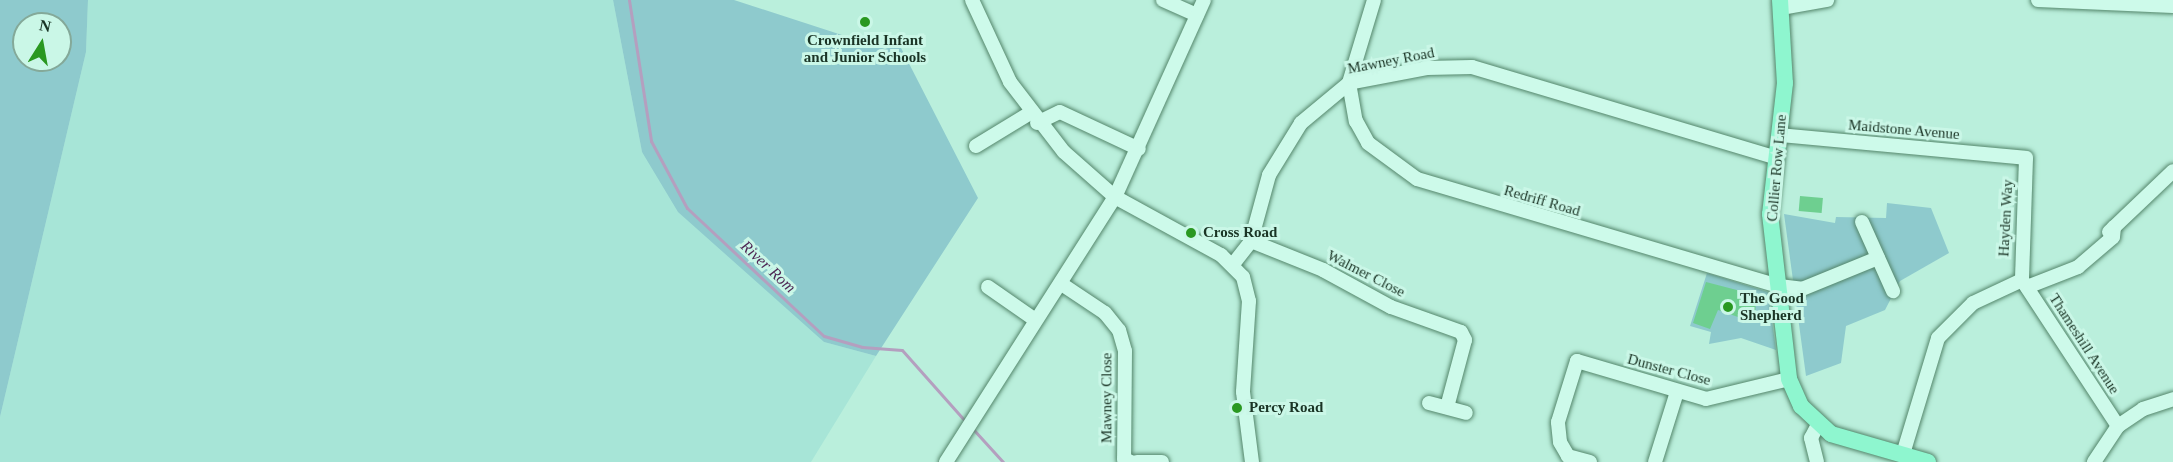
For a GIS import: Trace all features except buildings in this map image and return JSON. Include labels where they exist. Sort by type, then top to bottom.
[{"type":"main road","name":"Collier Row Lane","points":[[1781,4],[1785,83],[1770,214],[1789,379],[1818,425]]},
{"type":"main road","points":[[1818,425],[1831,434],[1928,462]]},
{"type":"street","points":[[972,0],[988,40],[1034,118],[1115,197],[1234,262],[1249,301],[1243,392],[1252,462]]},
{"type":"street","points":[[1162,0],[1197,15]]},
{"type":"street","points":[[946,462],[1034,319],[1063,285],[1115,197],[1204,0]]},
{"type":"street","points":[[1349,83],[1374,0]]},
{"type":"street","points":[[1781,4],[1827,0]]},
{"type":"street","points":[[2038,0],[2173,6]]},
{"type":"street","name":"Mawney Road","points":[[1234,262],[1251,241],[1269,175],[1301,123],[1349,83],[1427,68],[1472,67],[1777,158]]},
{"type":"street","name":"Redriff Road","points":[[1349,83],[1356,121],[1368,143],[1417,179],[1779,286],[1802,289],[1878,258]]},
{"type":"street","points":[[976,146],[1034,118],[1060,112],[1139,148]]},
{"type":"street","name":"Maidstone Avenue","points":[[1780,135],[2026,158]]},
{"type":"street","name":"Hayden Way","points":[[2025,284],[2026,158]]},
{"type":"street","points":[[1903,454],[1938,338],[1973,303],[2078,267],[2112,237],[2111,229],[2173,171]]},
{"type":"street","points":[[1862,222],[1893,291]]},
{"type":"street","name":"Walmer Close","points":[[1251,241],[1323,270],[1391,307],[1461,332],[1465,340],[1447,407]]},
{"type":"street","name":"Thameshill Avenue","points":[[2025,284],[2118,426]]},
{"type":"street","name":"Mawney Close","points":[[1063,285],[1105,314],[1119,330],[1125,351],[1124,459],[1131,462]]},
{"type":"street","points":[[988,287],[1034,319]]},
{"type":"street","name":"Dunster Close","points":[[1590,462],[1568,456],[1560,442],[1558,422],[1576,361],[1677,392],[1717,398],[1789,379]]},
{"type":"street","points":[[1655,462],[1677,392]]},
{"type":"street","points":[[2094,462],[2118,426],[2143,409],[2173,399]]},
{"type":"street","points":[[1429,403],[1466,413]]},
{"type":"street","points":[[1817,462],[1811,438],[1818,425]]},
{"type":"street","points":[[1137,462],[1162,462]]},
{"type":"shaded area","points":[[0,0],[88,0],[86,52],[0,417]]},
{"type":"shaded area","points":[[88,0],[613,0],[642,152],[824,342],[876,356],[811,462],[0,462],[0,417],[86,52]]},
{"type":"shaded area","points":[[613,0],[734,0],[885,49],[899,44],[978,198],[876,356],[824,342],[678,212],[642,152]]},
{"type":"shaded area","points":[[1887,203],[1931,208],[1949,253],[1900,281],[1885,310],[1846,326],[1841,363],[1806,376],[1784,214],[1835,223],[1836,217],[1886,218]]},
{"type":"shaded area","points":[[1707,273],[1768,292],[1776,350],[1741,338],[1709,344],[1711,332],[1690,326]]},
{"type":"waterway","name":"River Rom","points":[[629,0],[651,141],[687,208],[824,336],[862,347],[902,350],[966,422]]},
{"type":"waterway","name":"River Rom","points":[[973,429],[1003,462]]},
{"type":"place","name":"Crownfield Infant and Junior Schools","points":[[865,22]]},
{"type":"place","name":"Cross Road","points":[[1191,233]]},
{"type":"place","name":"The Good Shepherd","points":[[1728,307]]},
{"type":"place","name":"Percy Road","points":[[1237,408]]}]
